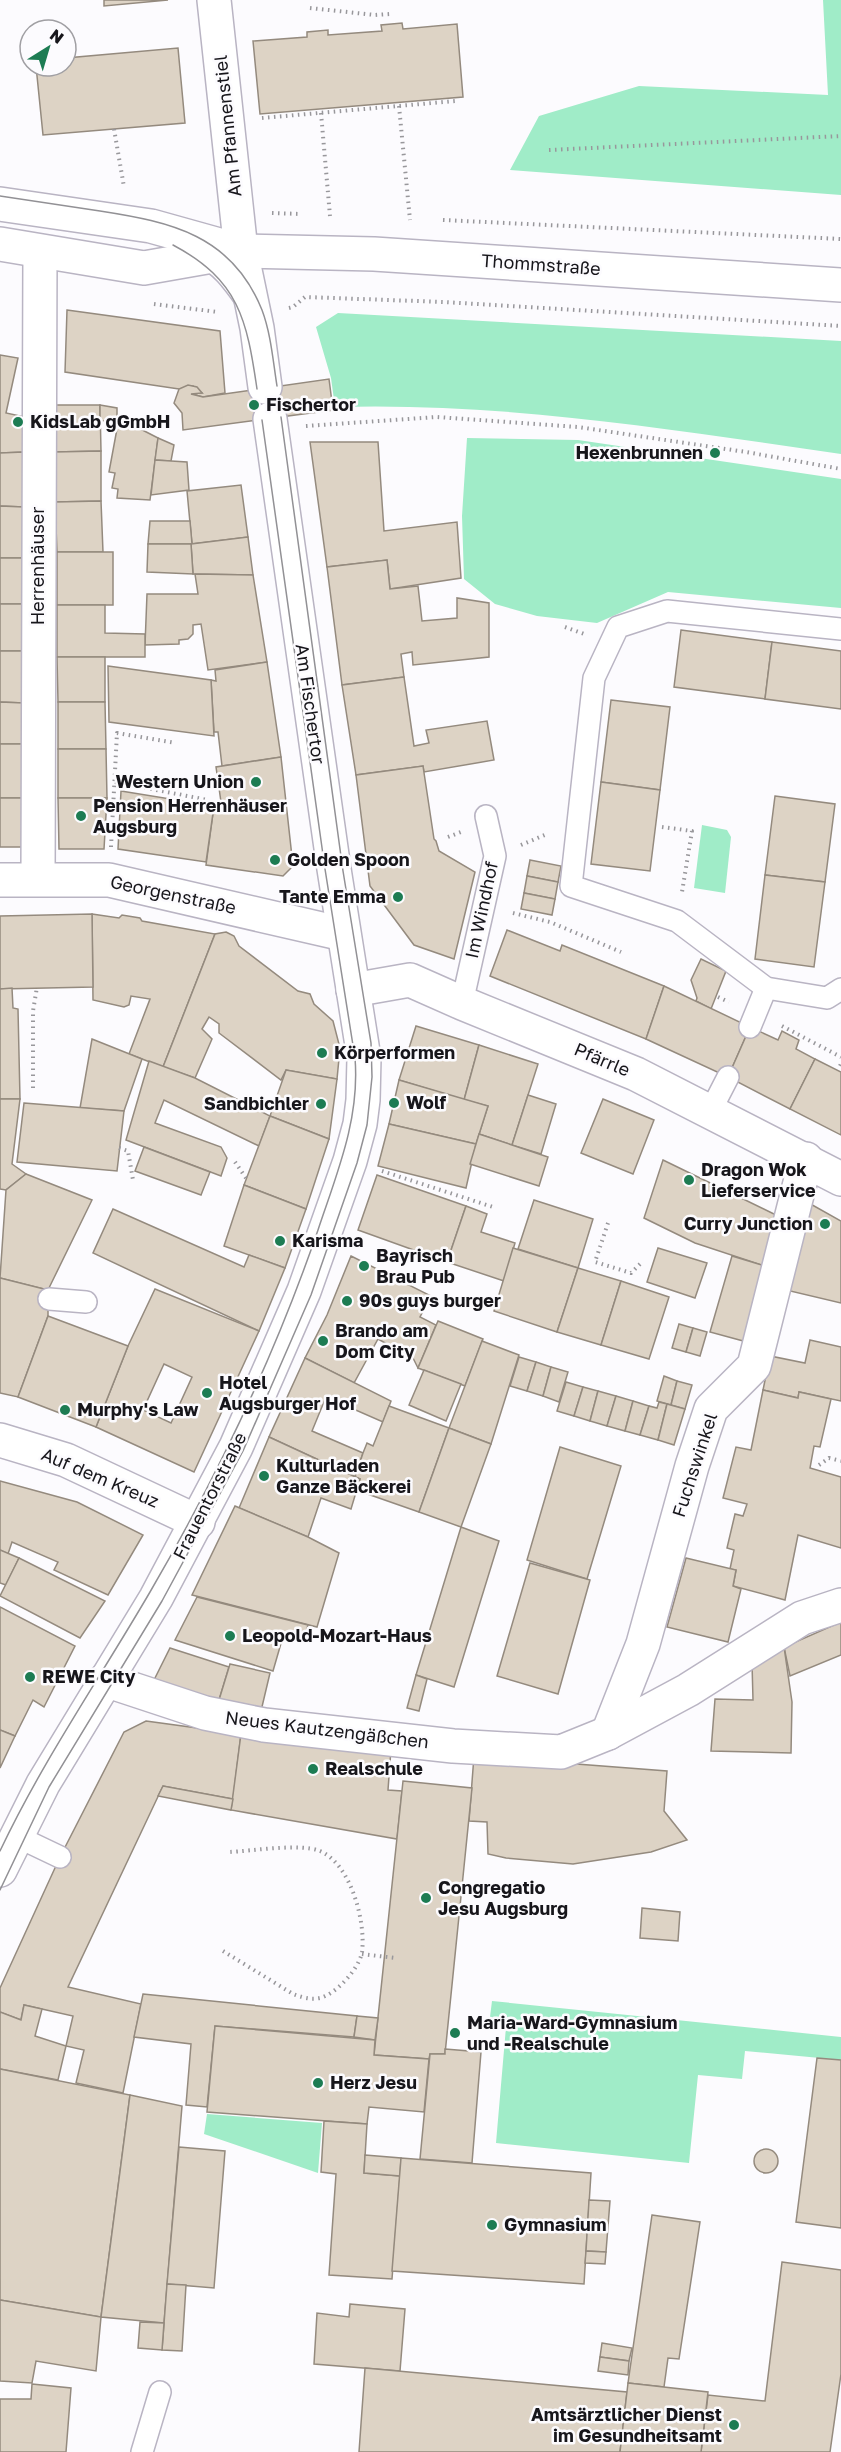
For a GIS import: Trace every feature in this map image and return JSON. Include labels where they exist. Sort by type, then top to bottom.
[{"type":"street","name":"Am Pfannenstiel","points":[[214,0],[241,251]]},
{"type":"street","name":"Thommstraße","points":[[0,204],[122,222],[183,234],[241,251]]},
{"type":"street","name":"Thommstraße","points":[[0,244],[144,268],[241,251],[374,254],[841,285]]},
{"type":"street","name":"Am Fischertor","points":[[241,251],[268,403],[343,934],[353,990]]},
{"type":"street","name":"Herrenhäuser","points":[[38,879],[40,252]]},
{"type":"street","name":"Georgenstraße","points":[[0,880],[109,880],[343,934]]},
{"type":"street","name":"Pfärrle","points":[[353,990],[410,980],[462,1004],[636,1074],[841,1179]]},
{"type":"street","name":"Frauentorstraße","points":[[0,1870],[48,1775],[156,1598],[198,1522],[236,1447],[304,1291],[350,1161],[360,1124],[364,1076],[353,990]]},
{"type":"street","name":"Fuchswinkel","points":[[608,1734],[643,1644],[692,1466],[711,1409],[754,1366],[806,1160]]},
{"type":"street","name":"Auf dem Kreuz","points":[[0,1440],[66,1460],[198,1522]]},
{"type":"street","name":"Neues Kautzengäßchen","points":[[105,1680],[205,1713],[264,1725],[453,1746],[561,1752],[608,1734],[688,1690],[802,1618],[841,1605]]},
{"type":"lane","points":[[0,212],[123,231],[161,241],[207,258],[228,275],[253,310]]},
{"type":"lane","points":[[841,629],[667,611],[618,627],[594,678],[571,886],[677,921],[766,988],[827,998],[841,989]]},
{"type":"lane","name":"Im Windhof","points":[[462,1004],[495,856],[486,816]]},
{"type":"lane","points":[[750,1027],[766,988]]},
{"type":"lane","points":[[710,1112],[728,1077]]},
{"type":"lane","points":[[49,1299],[86,1302]]},
{"type":"lane","points":[[16,1836],[60,1857]]},
{"type":"lane","points":[[142,2452],[160,2392]]},
{"type":"path","points":[[310,8],[375,15],[390,14]]},
{"type":"path","points":[[227,121],[455,102]]},
{"type":"path","points":[[399,106],[410,220]]},
{"type":"path","points":[[321,113],[330,216]]},
{"type":"path","points":[[114,129],[125,195],[122,222]]},
{"type":"path","points":[[549,150],[841,136]]},
{"type":"path","points":[[298,214],[309,215]]},
{"type":"path","points":[[320,215],[342,216]]},
{"type":"path","points":[[398,219],[421,220]]},
{"type":"path","points":[[432,220],[841,239]]},
{"type":"path","points":[[293,308],[305,297],[444,302],[841,326]]},
{"type":"path","points":[[306,426],[437,417],[578,427],[746,452],[841,469]]},
{"type":"path","points":[[109,880],[117,733],[176,743]]},
{"type":"path","points":[[115,782],[208,800]]},
{"type":"path","points":[[662,827],[692,831],[677,921]]},
{"type":"path","points":[[483,906],[550,922],[621,952]]},
{"type":"path","points":[[33,1088],[33,1011],[37,987]]},
{"type":"path","points":[[119,1148],[128,1151],[133,1180]]},
{"type":"path","points":[[350,1161],[493,1207]]},
{"type":"path","points":[[234,1162],[246,1178]]},
{"type":"path","points":[[608,1223],[595,1262],[631,1273],[642,1262]]},
{"type":"path","points":[[819,1465],[829,1458],[841,1461]]},
{"type":"path","points":[[223,1951],[293,1994],[318,1999],[329,1994],[348,1977],[362,1954],[357,1906],[351,1886],[341,1867],[332,1858],[320,1851],[307,1848],[229,1852]]},
{"type":"path","points":[[362,1954],[395,1958]]},
{"type":"green space","points":[[823,0],[841,0],[841,195],[510,170],[539,116],[639,86],[828,95]]},
{"type":"green space","points":[[338,313],[841,341],[841,454],[652,427],[526,413],[399,407],[335,407],[331,378],[316,327]]},
{"type":"green space","points":[[467,438],[578,440],[841,479],[841,608],[668,592],[597,623],[537,616],[495,604],[464,579],[462,516]]},
{"type":"green space","points":[[702,825],[727,830],[731,837],[725,893],[694,888]]},
{"type":"green space","points":[[492,2001],[841,2037],[841,2060],[745,2051],[742,2079],[698,2075],[689,2163],[496,2143],[506,2027],[489,2025]]},
{"type":"green space","points":[[207,2114],[322,2123],[318,2173],[204,2134]]},
{"type":"building","points":[[104,0],[168,0],[104,6]]},
{"type":"building","points":[[402,23],[403,29],[457,24],[463,97],[260,114],[253,41],[307,37],[307,32],[328,30],[328,35],[382,31],[381,25]]},
{"type":"building","points":[[178,48],[185,123],[43,135],[37,78],[78,78],[78,57]]},
{"type":"building","points":[[67,310],[220,331],[225,393],[203,397],[191,394],[202,393],[193,386],[179,389],[65,372]]},
{"type":"building","points":[[0,355],[18,358],[6,413],[25,417],[24,452],[0,453]]},
{"type":"building","name":"Fischertor","points":[[329,379],[333,410],[183,430],[182,413],[174,403],[179,389],[188,385],[197,387],[202,393],[191,394],[203,397]]},
{"type":"building","points":[[54,405],[100,405],[101,451],[54,452]]},
{"type":"building","points":[[100,405],[117,408],[117,420],[100,421]]},
{"type":"building","points":[[119,418],[158,438],[150,500],[117,498],[118,489],[112,488],[115,473],[109,472]]},
{"type":"building","points":[[158,438],[174,445],[171,461],[155,460]]},
{"type":"building","points":[[310,442],[378,442],[384,531],[457,522],[461,578],[390,589],[387,560],[327,567]]},
{"type":"building","points":[[101,451],[101,501],[55,502],[54,452]]},
{"type":"building","points":[[24,452],[24,507],[0,506],[0,453]]},
{"type":"building","points":[[155,460],[187,462],[189,490],[151,495]]},
{"type":"building","points":[[241,485],[248,537],[192,544],[187,491]]},
{"type":"building","points":[[101,501],[103,552],[57,552],[55,502]]},
{"type":"building","points":[[0,506],[24,507],[24,558],[0,558]]},
{"type":"building","points":[[150,521],[190,521],[192,544],[148,544]]},
{"type":"building","points":[[248,537],[253,575],[193,574],[191,544]]},
{"type":"building","points":[[148,544],[191,544],[193,574],[147,572]]},
{"type":"building","points":[[57,552],[113,552],[113,605],[57,605]]},
{"type":"building","points":[[0,558],[24,558],[24,604],[0,604]]},
{"type":"building","points":[[387,560],[390,589],[418,586],[422,621],[457,618],[457,598],[489,603],[489,657],[413,665],[412,652],[401,654],[404,677],[342,685],[327,567]]},
{"type":"building","points":[[195,574],[253,575],[267,662],[208,670],[201,624],[193,625],[193,634],[188,639],[179,640],[179,644],[145,645],[147,594],[198,594]]},
{"type":"building","points":[[0,604],[24,604],[24,651],[0,651]]},
{"type":"building","points":[[57,605],[105,605],[105,633],[145,634],[145,657],[57,657]]},
{"type":"building","points":[[681,630],[772,642],[765,699],[674,687]]},
{"type":"building","points":[[772,642],[841,651],[841,709],[765,699]]},
{"type":"building","points":[[0,651],[24,651],[24,703],[0,702]]},
{"type":"building","points":[[57,657],[105,657],[105,702],[58,702]]},
{"type":"building","points":[[267,662],[281,757],[222,766],[218,732],[214,732],[211,680],[216,681],[215,670]]},
{"type":"building","points":[[108,666],[211,680],[214,736],[109,722]]},
{"type":"building","points":[[404,677],[414,746],[429,743],[426,730],[487,721],[494,760],[424,772],[423,766],[356,775],[342,685]]},
{"type":"building","points":[[611,700],[670,707],[660,790],[601,782]]},
{"type":"building","points":[[0,702],[24,703],[24,744],[0,744]]},
{"type":"building","points":[[58,702],[105,702],[106,749],[58,749]]},
{"type":"building","points":[[0,744],[24,744],[25,798],[0,798]]},
{"type":"building","points":[[58,749],[106,749],[107,798],[58,798]]},
{"type":"building","points":[[281,757],[293,866],[283,876],[206,865],[214,806],[222,809],[216,767]]},
{"type":"building","points":[[423,766],[434,839],[439,851],[475,872],[454,959],[414,945],[370,886],[356,775]]},
{"type":"building","points":[[601,782],[660,790],[650,871],[591,864]]},
{"type":"building","points":[[121,791],[214,806],[206,862],[118,849]]},
{"type":"building","points":[[775,796],[835,804],[825,882],[765,875]]},
{"type":"building","points":[[0,798],[25,798],[25,847],[0,847]]},
{"type":"building","points":[[58,798],[107,798],[104,849],[59,849]]},
{"type":"building","points":[[530,860],[561,866],[558,882],[527,876]]},
{"type":"building","points":[[765,875],[825,882],[814,967],[755,959]]},
{"type":"building","points":[[527,876],[558,882],[555,899],[524,893]]},
{"type":"building","points":[[524,893],[555,899],[552,915],[521,909]]},
{"type":"building","points":[[92,914],[119,918],[122,915],[140,918],[142,921],[215,934],[163,1067],[129,1054],[150,999],[131,996],[129,1005],[124,1007],[93,1000]]},
{"type":"building","points":[[92,914],[93,987],[0,989],[0,916]]},
{"type":"building","points":[[507,930],[560,951],[562,945],[664,986],[646,1039],[490,976]]},
{"type":"building","points":[[226,932],[234,936],[239,946],[298,991],[310,994],[314,1004],[333,1021],[340,1048],[337,1079],[286,1070],[281,1080],[219,1033],[219,1024],[209,1017],[202,1029],[212,1039],[195,1078],[163,1067],[215,934]]},
{"type":"building","points":[[701,959],[726,971],[711,1009],[696,1001],[691,980]]},
{"type":"building","points":[[664,986],[750,1027],[728,1077],[646,1039]]},
{"type":"building","points":[[12,988],[13,1008],[18,1009],[20,1099],[0,1099],[0,989]]},
{"type":"building","points":[[416,1026],[479,1045],[464,1100],[399,1080]]},
{"type":"building","points":[[750,1027],[778,1040],[782,1031],[799,1040],[796,1049],[815,1059],[790,1109],[728,1077]]},
{"type":"building","points":[[92,1039],[142,1059],[124,1111],[80,1108]]},
{"type":"building","points":[[479,1045],[538,1064],[512,1145],[479,1134],[488,1106],[464,1100]]},
{"type":"building","points":[[815,1059],[841,1072],[841,1135],[790,1109]]},
{"type":"building","points":[[149,1061],[195,1078],[270,1116],[259,1146],[164,1100],[155,1123],[221,1147],[227,1158],[221,1176],[126,1140]]},
{"type":"building","points":[[286,1070],[337,1079],[329,1139],[270,1116]]},
{"type":"building","points":[[399,1080],[488,1106],[476,1144],[389,1124]]},
{"type":"building","points":[[528,1095],[556,1104],[541,1154],[512,1145]]},
{"type":"building","points":[[0,1099],[20,1099],[12,1164],[26,1174],[6,1190],[0,1189]]},
{"type":"building","points":[[603,1099],[654,1120],[633,1174],[581,1153]]},
{"type":"building","points":[[24,1103],[124,1111],[117,1171],[17,1162]]},
{"type":"building","points":[[270,1116],[329,1139],[306,1209],[244,1185]]},
{"type":"building","points":[[389,1124],[476,1144],[466,1188],[378,1166]]},
{"type":"building","points":[[479,1134],[548,1157],[539,1186],[470,1164]]},
{"type":"building","points":[[144,1147],[210,1172],[201,1195],[135,1171]]},
{"type":"building","points":[[663,1160],[778,1216],[765,1266],[695,1243],[644,1218]]},
{"type":"building","points":[[26,1174],[92,1200],[48,1290],[0,1278],[6,1190]]},
{"type":"building","points":[[377,1175],[466,1206],[447,1262],[358,1230]]},
{"type":"building","points":[[244,1185],[306,1209],[285,1268],[224,1246]]},
{"type":"building","points":[[534,1200],[593,1219],[578,1268],[518,1249]]},
{"type":"building","points":[[807,1202],[841,1221],[841,1303],[786,1290]]},
{"type":"building","points":[[466,1206],[487,1214],[481,1232],[515,1243],[504,1281],[447,1262]]},
{"type":"building","points":[[113,1209],[244,1267],[249,1255],[285,1268],[259,1331],[93,1253]]},
{"type":"building","points":[[513,1248],[578,1268],[557,1332],[494,1311]]},
{"type":"building","points":[[658,1248],[707,1263],[695,1298],[647,1282]]},
{"type":"building","points":[[351,1256],[431,1296],[420,1317],[436,1325],[418,1368],[413,1358],[378,1339],[354,1383],[305,1358],[327,1315]]},
{"type":"building","points":[[732,1256],[765,1266],[747,1342],[710,1332]]},
{"type":"building","points":[[578,1268],[621,1281],[601,1345],[557,1332]]},
{"type":"building","points":[[0,1278],[48,1290],[48,1316],[18,1397],[0,1393]]},
{"type":"building","points":[[621,1281],[669,1297],[649,1359],[601,1345]]},
{"type":"building","name":"Hotel Augsburger Hof","points":[[155,1289],[259,1331],[194,1472],[96,1427],[128,1346]],"holes":[[[164,1364],[192,1377],[171,1423],[143,1410]]]},
{"type":"building","points":[[48,1316],[128,1346],[96,1427],[18,1397]]},
{"type":"building","points":[[438,1321],[483,1339],[465,1386],[418,1368]]},
{"type":"building","points":[[679,1324],[693,1328],[686,1352],[672,1348]]},
{"type":"building","points":[[693,1328],[707,1332],[700,1356],[686,1352]]},
{"type":"building","points":[[810,1340],[841,1347],[841,1401],[799,1392],[798,1398],[763,1390],[770,1356],[805,1363]]},
{"type":"building","points":[[482,1341],[519,1355],[491,1444],[449,1428]]},
{"type":"building","points":[[519,1357],[536,1362],[527,1391],[510,1386]]},
{"type":"building","points":[[305,1358],[391,1401],[383,1422],[326,1397],[312,1431],[363,1453],[355,1477],[269,1437]]},
{"type":"building","points":[[536,1362],[551,1367],[543,1396],[527,1391]]},
{"type":"building","points":[[551,1367],[568,1372],[559,1402],[543,1396]]},
{"type":"building","points":[[424,1370],[461,1384],[446,1421],[409,1405]]},
{"type":"building","points":[[664,1376],[677,1381],[671,1405],[657,1401]]},
{"type":"building","points":[[677,1381],[692,1385],[685,1409],[671,1405]]},
{"type":"building","points":[[566,1382],[583,1387],[574,1416],[557,1411]]},
{"type":"building","points":[[583,1387],[598,1391],[590,1421],[574,1416]]},
{"type":"building","points":[[763,1390],[798,1398],[799,1392],[831,1399],[820,1447],[814,1446],[810,1468],[841,1477],[841,1548],[798,1535],[785,1600],[733,1586],[736,1570],[730,1569],[734,1550],[727,1548],[735,1514],[743,1516],[747,1504],[723,1498],[736,1447],[751,1450]]},
{"type":"building","points":[[598,1391],[616,1396],[607,1426],[590,1421]]},
{"type":"building","points":[[616,1396],[633,1401],[625,1431],[607,1426]]},
{"type":"building","points":[[633,1401],[649,1406],[640,1435],[625,1431]]},
{"type":"building","points":[[659,1402],[667,1404],[658,1440],[640,1435],[649,1406],[657,1408]]},
{"type":"building","points":[[667,1404],[685,1409],[674,1445],[658,1440]]},
{"type":"building","points":[[389,1406],[449,1428],[419,1512],[356,1490],[360,1479],[355,1477],[363,1453],[367,1443],[373,1446]]},
{"type":"building","points":[[449,1428],[491,1444],[461,1527],[419,1512]]},
{"type":"building","points":[[269,1437],[360,1479],[351,1509],[321,1498],[308,1537],[239,1508]]},
{"type":"building","points":[[560,1447],[621,1466],[587,1579],[527,1560]]},
{"type":"building","points":[[0,1481],[77,1502],[143,1535],[108,1595],[54,1570],[58,1562],[12,1542],[8,1554],[0,1550]]},
{"type":"building","points":[[235,1506],[308,1537],[339,1553],[317,1627],[192,1595]]},
{"type":"building","points":[[461,1527],[499,1541],[454,1687],[416,1675]]},
{"type":"building","points":[[0,1550],[19,1558],[6,1585],[0,1583]]},
{"type":"building","points":[[19,1558],[105,1601],[80,1638],[0,1596]]},
{"type":"building","points":[[686,1558],[736,1570],[733,1586],[741,1589],[728,1642],[667,1627]]},
{"type":"building","points":[[530,1563],[590,1580],[558,1694],[497,1676]]},
{"type":"building","name":"Leopold-Mozart-Haus","points":[[197,1597],[308,1625],[304,1639],[284,1633],[273,1671],[175,1640]]},
{"type":"building","points":[[0,1607],[75,1646],[44,1707],[33,1700],[15,1736],[0,1730]]},
{"type":"building","points":[[841,1622],[841,1655],[790,1676],[784,1647]]},
{"type":"building","points":[[784,1647],[792,1702],[791,1753],[711,1751],[715,1699],[753,1700],[752,1663]]},
{"type":"building","points":[[170,1648],[229,1667],[219,1700],[154,1680]]},
{"type":"building","points":[[230,1664],[270,1673],[261,1711],[219,1700]]},
{"type":"building","points":[[416,1675],[427,1679],[419,1711],[407,1708]]},
{"type":"building","points":[[146,1721],[241,1734],[233,1799],[163,1786],[68,1987],[141,2004],[123,2093],[76,2083],[84,2050],[66,2046],[73,2016],[24,2005],[21,2020],[0,2012],[0,1988],[60,1857],[124,1732]]},
{"type":"building","points":[[0,1730],[15,1736],[0,1768]]},
{"type":"building","name":"Realschule","points":[[241,1734],[391,1749],[388,1790],[402,1791],[397,1839],[231,1810]]},
{"type":"building","points":[[474,1756],[667,1771],[664,1811],[687,1840],[651,1852],[573,1864],[506,1858],[488,1854],[487,1822],[469,1821]]},
{"type":"building","name":"Congregatio Jesu Augsburg","points":[[403,1781],[472,1788],[445,2054],[430,2054],[429,2059],[374,2055]]},
{"type":"building","points":[[163,1786],[233,1799],[231,1810],[158,1796]]},
{"type":"building","points":[[642,1908],[680,1912],[678,1941],[640,1938]]},
{"type":"building","points":[[143,1994],[357,2016],[354,2037],[215,2026],[207,2107],[186,2105],[191,2044],[134,2037]]},
{"type":"building","points":[[24,2005],[42,2009],[35,2036],[66,2046],[58,2080],[0,2069],[0,2012],[21,2020]]},
{"type":"building","points":[[357,2016],[378,2018],[375,2040],[354,2037]]},
{"type":"building","name":"Herz Jesu","points":[[215,2026],[375,2040],[374,2055],[429,2059],[424,2112],[369,2107],[367,2124],[207,2112]]},
{"type":"building","points":[[445,2049],[481,2052],[472,2163],[420,2159],[430,2054],[445,2054]]},
{"type":"building","points":[[817,2058],[841,2060],[841,2228],[796,2222]]},
{"type":"building","points":[[0,2069],[130,2095],[101,2317],[0,2300]]},
{"type":"building","points":[[130,2095],[182,2106],[164,2323],[101,2317]]},
{"type":"building","points":[[324,2121],[367,2124],[364,2173],[400,2176],[392,2279],[329,2275],[336,2174],[321,2172]]},
{"type":"building","points":[[179,2147],[225,2151],[214,2288],[167,2284]]},
{"type":"building","points":[[766,2149],[775,2152],[778,2161],[775,2170],[766,2173],[757,2170],[754,2161],[757,2152]]},
{"type":"building","points":[[365,2155],[401,2158],[400,2176],[364,2173]]},
{"type":"building","name":"Gymnasium","points":[[401,2158],[591,2173],[584,2284],[392,2271]]},
{"type":"building","points":[[589,2200],[610,2201],[606,2252],[586,2251]]},
{"type":"building","points":[[652,2215],[700,2222],[679,2359],[668,2358],[664,2387],[628,2383]]},
{"type":"building","points":[[586,2251],[606,2252],[605,2264],[585,2263]]},
{"type":"building","points":[[782,2262],[841,2270],[841,2374],[830,2452],[701,2452],[708,2395],[765,2401]]},
{"type":"building","points":[[167,2284],[186,2285],[182,2351],[162,2350]]},
{"type":"building","points":[[0,2300],[101,2317],[96,2371],[36,2361],[32,2383],[0,2381]]},
{"type":"building","points":[[350,2304],[405,2309],[400,2371],[314,2364],[317,2313],[349,2317]]},
{"type":"building","points":[[140,2322],[164,2323],[162,2350],[138,2348]]},
{"type":"building","points":[[602,2343],[632,2348],[629,2361],[600,2357]]},
{"type":"building","points":[[600,2357],[629,2361],[628,2375],[598,2371]]},
{"type":"building","points":[[365,2368],[627,2392],[620,2452],[359,2452]]},
{"type":"building","points":[[628,2383],[708,2392],[701,2452],[620,2452]]},
{"type":"building","points":[[32,2384],[71,2388],[66,2452],[0,2452],[0,2399],[31,2399]]},
{"type":"tram line","points":[[0,196],[126,215],[151,221],[175,227],[196,236],[216,249],[234,264],[249,285],[262,310],[270,338],[277,386]]},
{"type":"tram line","points":[[173,245],[195,258],[213,273],[236,304],[249,342],[257,389]]},
{"type":"tram line","points":[[0,1890],[49,1787],[162,1601],[243,1451],[311,1295],[357,1163],[367,1125],[372,1077],[371,1043],[343,871],[281,417]]},
{"type":"tram line","points":[[0,1851],[53,1752],[175,1549],[243,1415],[283,1323],[318,1230],[346,1146],[354,1103],[355,1058],[325,869],[262,420]]},
{"type":"place","name":"Fischertor","points":[[254,405]]},
{"type":"place","name":"KidsLab gGmbH","points":[[18,422]]},
{"type":"place","name":"Hexenbrunnen","points":[[715,453]]},
{"type":"place","name":"Western Union","points":[[256,782]]},
{"type":"place","name":"Pension Herrenhäuser Augsburg","points":[[81,816]]},
{"type":"place","name":"Golden Spoon","points":[[275,860]]},
{"type":"place","name":"Tante Emma","points":[[398,897]]},
{"type":"place","name":"Körperformen","points":[[322,1053]]},
{"type":"place","name":"Wolf","points":[[394,1103]]},
{"type":"place","name":"Sandbichler","points":[[321,1104]]},
{"type":"place","name":"Dragon Wok Lieferservice","points":[[689,1180]]},
{"type":"place","name":"Curry Junction","points":[[825,1224]]},
{"type":"place","name":"Karisma","points":[[280,1241]]},
{"type":"place","name":"Bayrisch Brau Pub","points":[[364,1266]]},
{"type":"place","name":"90s guys burger","points":[[347,1301]]},
{"type":"place","name":"Brando am Dom City","points":[[323,1341]]},
{"type":"place","name":"Hotel Augsburger Hof","points":[[207,1393]]},
{"type":"place","name":"Murphy's Law","points":[[65,1410]]},
{"type":"place","name":"Kulturladen Ganze Bäckerei","points":[[264,1476]]},
{"type":"place","name":"Leopold-Mozart-Haus","points":[[230,1636]]},
{"type":"place","name":"REWE City","points":[[30,1677]]},
{"type":"place","name":"Realschule","points":[[313,1769]]},
{"type":"place","name":"Congregatio Jesu Augsburg","points":[[426,1898]]},
{"type":"place","name":"Maria-Ward-Gymnasium und -Realschule","points":[[455,2033]]},
{"type":"place","name":"Herz Jesu","points":[[318,2083]]},
{"type":"place","name":"Gymnasium","points":[[492,2225]]},
{"type":"place","name":"Amtsärztlicher Dienst im Gesundheitsamt","points":[[734,2425]]}]
